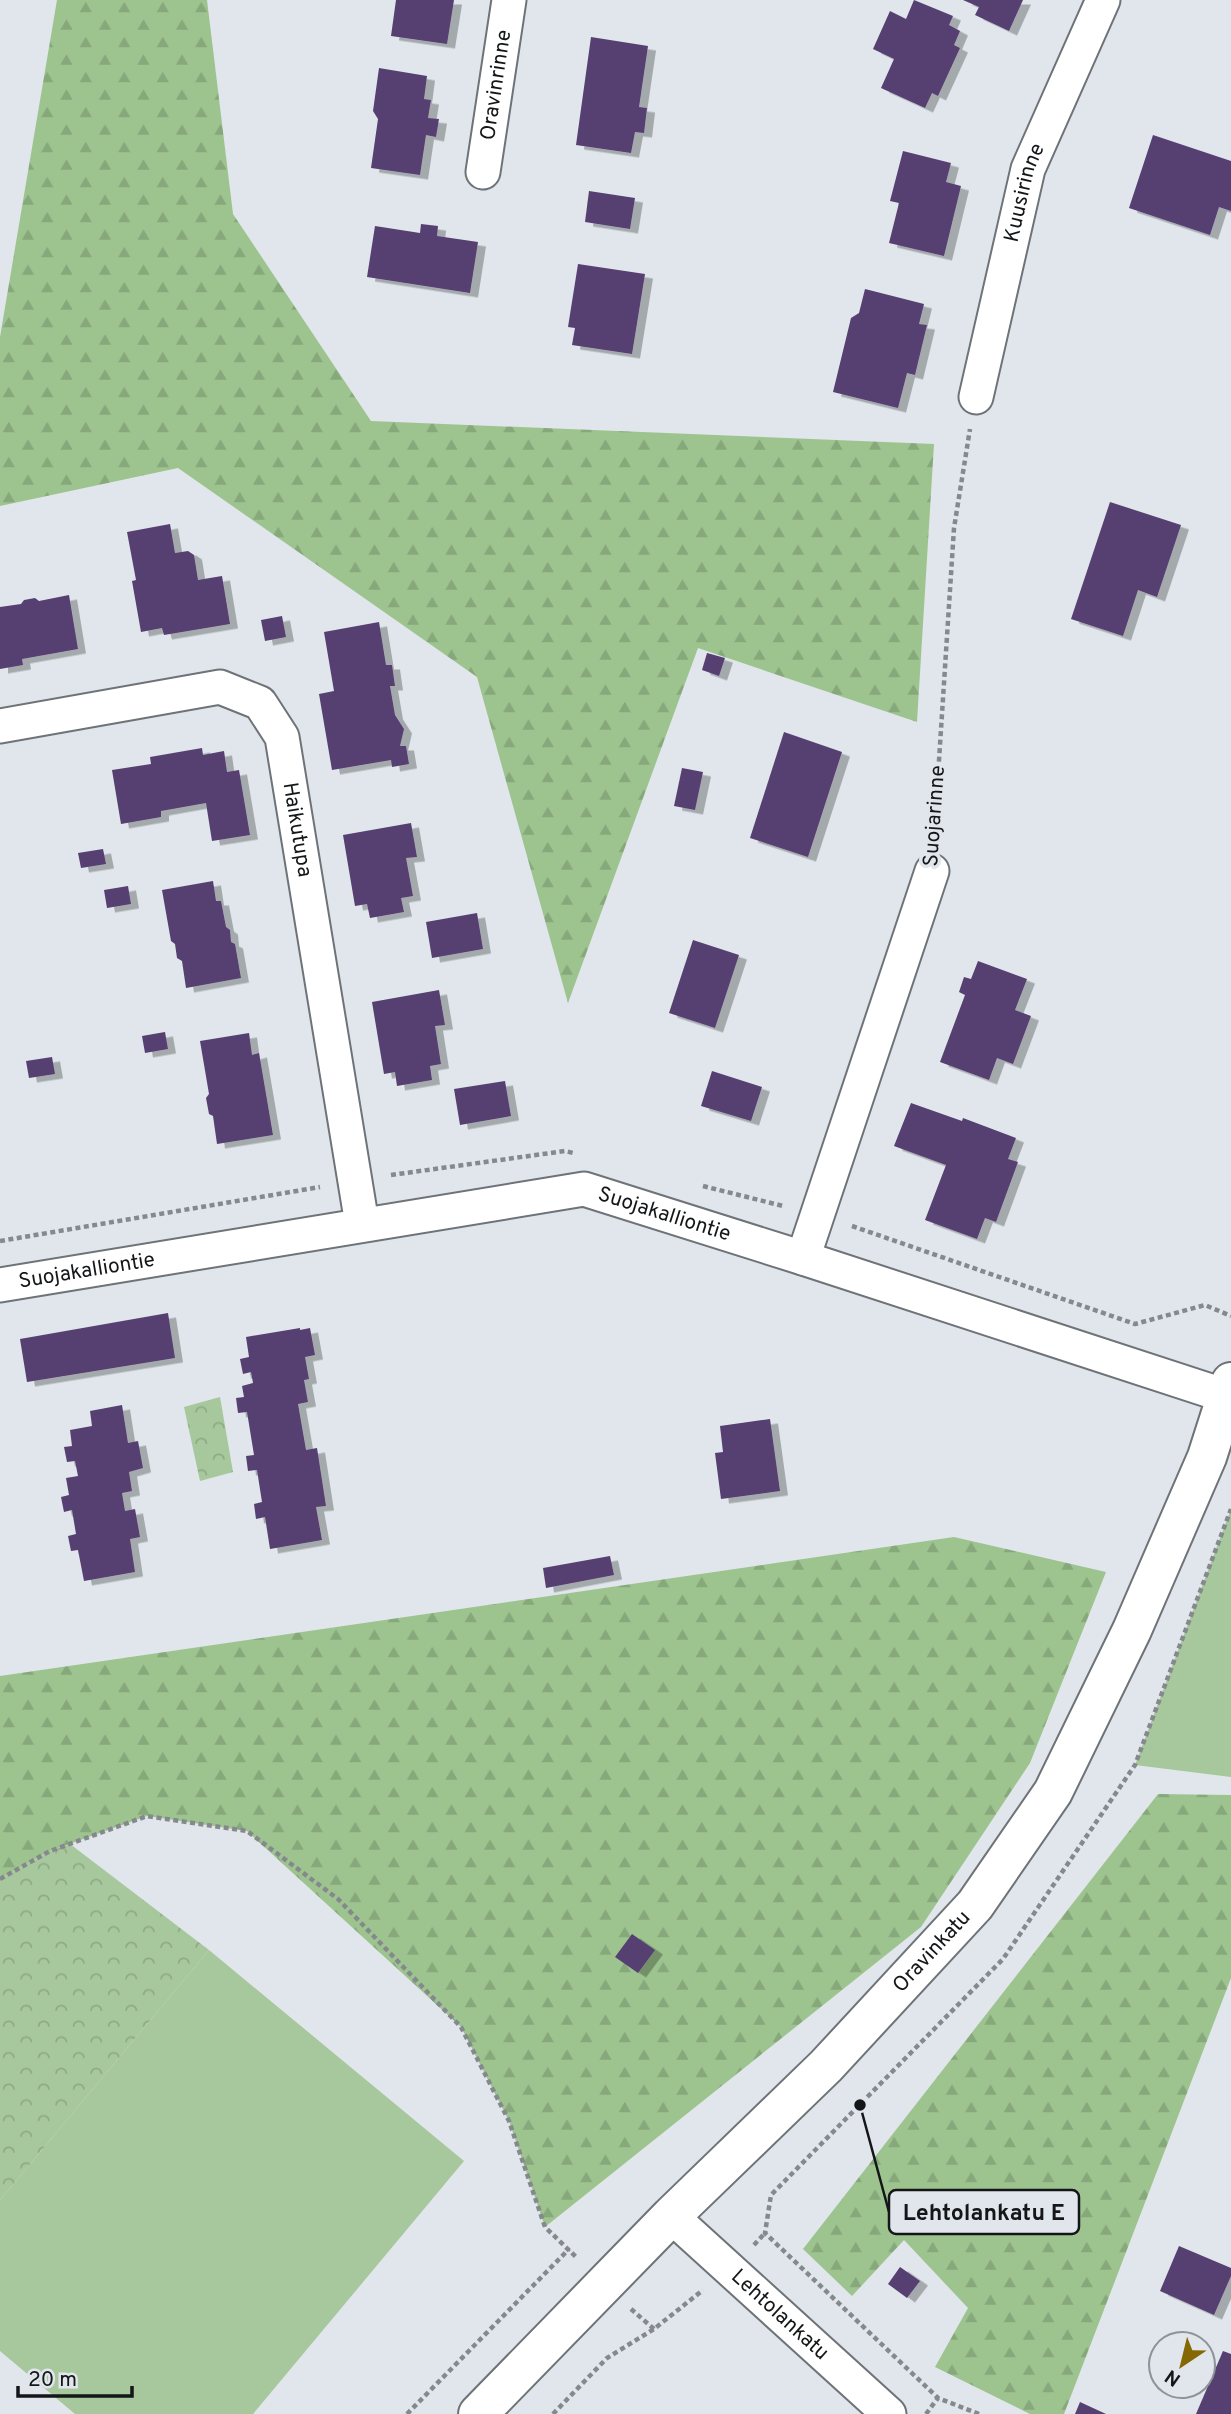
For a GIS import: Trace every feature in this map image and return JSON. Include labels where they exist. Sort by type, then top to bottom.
[{"type":"street","name":"Oravinrinne","points":[[483,172],[509,0]]},
{"type":"street","name":"Kuusirinne","points":[[976,397],[1028,169],[1103,0]]},
{"type":"street","name":"Haikutupa","points":[[0,726],[220,687],[260,703],[282,737],[362,1224]]},
{"type":"street","name":"Suojarinne","points":[[803,1258],[932,871]]},
{"type":"street","name":"Suojakalliontie","points":[[0,1285],[584,1189],[1229,1389]]},
{"type":"street","name":"Oravinkatu","points":[[478,2414],[671,2216],[826,2066],[975,1905],[1052,1793],[1132,1630],[1207,1457],[1229,1389]]},
{"type":"street","name":"Lehtolankatu","points":[[671,2216],[888,2414]]},
{"type":"path","name":"Suojarinne","points":[[932,871],[954,528],[976,397]]},
{"type":"path","points":[[553,2414],[607,2358],[654,2329],[730,2269],[765,2234],[771,2195],[1003,1959],[1135,1765],[1231,1509]]},
{"type":"path","points":[[0,1878],[50,1851],[147,1816],[247,1831],[338,1899],[461,2027],[509,2121],[545,2227],[654,2329]]},
{"type":"path","points":[[765,2234],[938,2398],[979,2414]]},
{"type":"path","points":[[407,2414],[569,2249]]},
{"type":"path","points":[[926,2414],[938,2398]]},
{"type":"green space","points":[[57,0],[207,0],[233,214],[371,421],[934,444],[917,722],[698,648],[568,1003],[477,677],[178,468],[0,506],[0,337]]},
{"type":"green space","points":[[220,1397],[233,1472],[200,1481],[184,1407]]},
{"type":"green space","points":[[1231,1509],[1231,1777],[1135,1765]]},
{"type":"green space","points":[[954,1537],[1106,1572],[1030,1763],[921,1927],[545,2227],[509,2121],[461,2027],[247,1831],[147,1816],[50,1851],[0,1879],[0,1676]]},
{"type":"green space","points":[[1158,1794],[1231,1795],[1231,1978],[1064,2414],[1030,2414],[935,2367],[968,2308],[904,2240],[852,2296],[803,2249]]},
{"type":"green space","points":[[70,1844],[209,1950],[0,2200],[0,1879],[50,1851]]},
{"type":"green space","points":[[209,1950],[464,2161],[253,2414],[75,2414],[0,2351],[0,2200]]},
{"type":"building","points":[[396,0],[454,0],[447,44],[391,36]]},
{"type":"building","points":[[914,0],[953,16],[949,25],[960,31],[954,45],[960,48],[938,96],[932,93],[925,108],[881,88],[894,59],[873,49],[890,11],[906,19]]},
{"type":"building","points":[[963,0],[1023,0],[1009,31],[975,15],[979,7]]},
{"type":"building","points":[[591,37],[648,46],[639,107],[647,108],[644,133],[635,132],[631,153],[576,145]]},
{"type":"building","points":[[379,68],[427,76],[424,99],[431,100],[428,118],[439,119],[436,137],[426,135],[420,175],[371,168],[378,119],[373,111]]},
{"type":"building","points":[[1153,135],[1231,161],[1231,211],[1219,207],[1210,235],[1129,208]]},
{"type":"building","points":[[903,151],[951,163],[946,182],[961,186],[944,256],[889,243],[899,203],[890,201]]},
{"type":"building","points":[[589,191],[635,198],[630,229],[585,222]]},
{"type":"building","points":[[421,224],[438,226],[437,236],[478,242],[470,293],[367,277],[375,226],[420,233]]},
{"type":"building","points":[[578,264],[645,274],[632,354],[572,345],[575,328],[568,327]]},
{"type":"building","points":[[865,289],[924,304],[919,324],[927,325],[915,375],[907,373],[898,408],[833,392],[851,318],[859,313]]},
{"type":"building","points":[[1110,502],[1181,525],[1157,597],[1138,590],[1123,636],[1071,619]]},
{"type":"building","points":[[170,524],[175,553],[188,551],[194,555],[198,580],[222,576],[230,624],[164,635],[162,628],[141,632],[132,581],[136,580],[127,532]]},
{"type":"building","points":[[69,595],[78,649],[22,659],[23,665],[0,669],[0,607],[21,604],[24,600],[35,598],[39,601]]},
{"type":"building","points":[[282,616],[286,637],[265,641],[261,620]]},
{"type":"building","points":[[379,622],[386,665],[392,665],[395,686],[390,686],[395,715],[404,729],[400,746],[406,746],[409,764],[392,767],[391,760],[332,770],[319,694],[334,691],[324,632]]},
{"type":"building","points":[[707,653],[725,658],[719,676],[702,670]]},
{"type":"building","points":[[784,732],[842,752],[808,857],[750,838]]},
{"type":"building","points":[[202,748],[203,755],[224,751],[227,772],[239,770],[250,835],[212,841],[206,803],[161,811],[161,817],[121,824],[112,770],[151,764],[150,757]]},
{"type":"building","points":[[682,768],[703,772],[695,810],[674,806]]},
{"type":"building","points":[[411,823],[417,857],[406,858],[413,896],[401,898],[404,912],[370,918],[367,904],[355,906],[343,835]]},
{"type":"building","points":[[103,849],[106,864],[81,868],[78,853]]},
{"type":"building","points":[[213,881],[216,901],[221,901],[226,927],[230,930],[231,942],[235,944],[241,978],[186,988],[182,961],[177,958],[175,944],[171,941],[162,890]]},
{"type":"building","points":[[128,886],[131,904],[107,908],[104,890]]},
{"type":"building","points":[[477,913],[483,949],[432,958],[426,922]]},
{"type":"building","points":[[693,940],[739,955],[715,1028],[669,1013]]},
{"type":"building","points":[[978,961],[1027,979],[1015,1010],[1031,1016],[1013,1064],[997,1058],[989,1080],[940,1062],[965,995],[959,992],[964,977],[971,979]]},
{"type":"building","points":[[439,990],[445,1025],[435,1026],[441,1064],[430,1066],[432,1080],[397,1086],[395,1072],[384,1074],[372,1002]]},
{"type":"building","points":[[165,1032],[168,1049],[145,1053],[142,1036]]},
{"type":"building","points":[[249,1033],[252,1055],[259,1053],[273,1135],[217,1144],[213,1116],[209,1114],[206,1098],[209,1094],[200,1041]]},
{"type":"building","points":[[52,1057],[55,1074],[29,1078],[26,1061]]},
{"type":"building","points":[[712,1071],[762,1087],[751,1121],[701,1106]]},
{"type":"building","points":[[505,1081],[511,1116],[460,1125],[454,1089]]},
{"type":"building","points":[[911,1103],[962,1121],[963,1118],[1016,1138],[1008,1159],[1018,1162],[996,1222],[985,1218],[977,1239],[925,1220],[946,1165],[894,1146]]},
{"type":"building","points":[[168,1313],[175,1358],[27,1382],[20,1339]]},
{"type":"building","points":[[310,1328],[315,1355],[305,1357],[309,1379],[304,1380],[308,1402],[298,1404],[306,1450],[317,1448],[326,1506],[316,1507],[322,1540],[270,1549],[265,1517],[256,1519],[254,1504],[262,1502],[257,1470],[248,1471],[246,1456],[254,1455],[247,1412],[238,1413],[236,1398],[244,1397],[242,1386],[253,1383],[251,1372],[243,1374],[240,1359],[249,1357],[246,1337]]},
{"type":"building","points":[[122,1405],[128,1443],[138,1441],[143,1468],[129,1472],[132,1491],[122,1493],[125,1511],[135,1509],[140,1537],[130,1539],[135,1572],[84,1581],[78,1550],[71,1551],[68,1536],[76,1534],[72,1510],[64,1512],[61,1497],[69,1495],[66,1478],[78,1476],[75,1461],[67,1462],[64,1447],[72,1446],[70,1430],[92,1426],[90,1411]]},
{"type":"building","points":[[770,1419],[780,1491],[721,1499],[715,1453],[723,1452],[720,1426]]},
{"type":"building","points":[[610,1556],[614,1575],[546,1588],[543,1568]]},
{"type":"building","points":[[632,1934],[655,1950],[638,1973],[615,1957]]},
{"type":"building","points":[[1179,2246],[1231,2268],[1231,2276],[1214,2315],[1160,2291]]},
{"type":"building","points":[[900,2267],[920,2281],[907,2298],[888,2284]]},
{"type":"building","points":[[1223,2351],[1231,2354],[1231,2414],[1196,2414],[1202,2400],[1217,2400],[1217,2365]]},
{"type":"building","points":[[1080,2402],[1106,2414],[1075,2414]]},
{"type":"place","name":"Lehtolankatu E","points":[[860,2105]]}]
